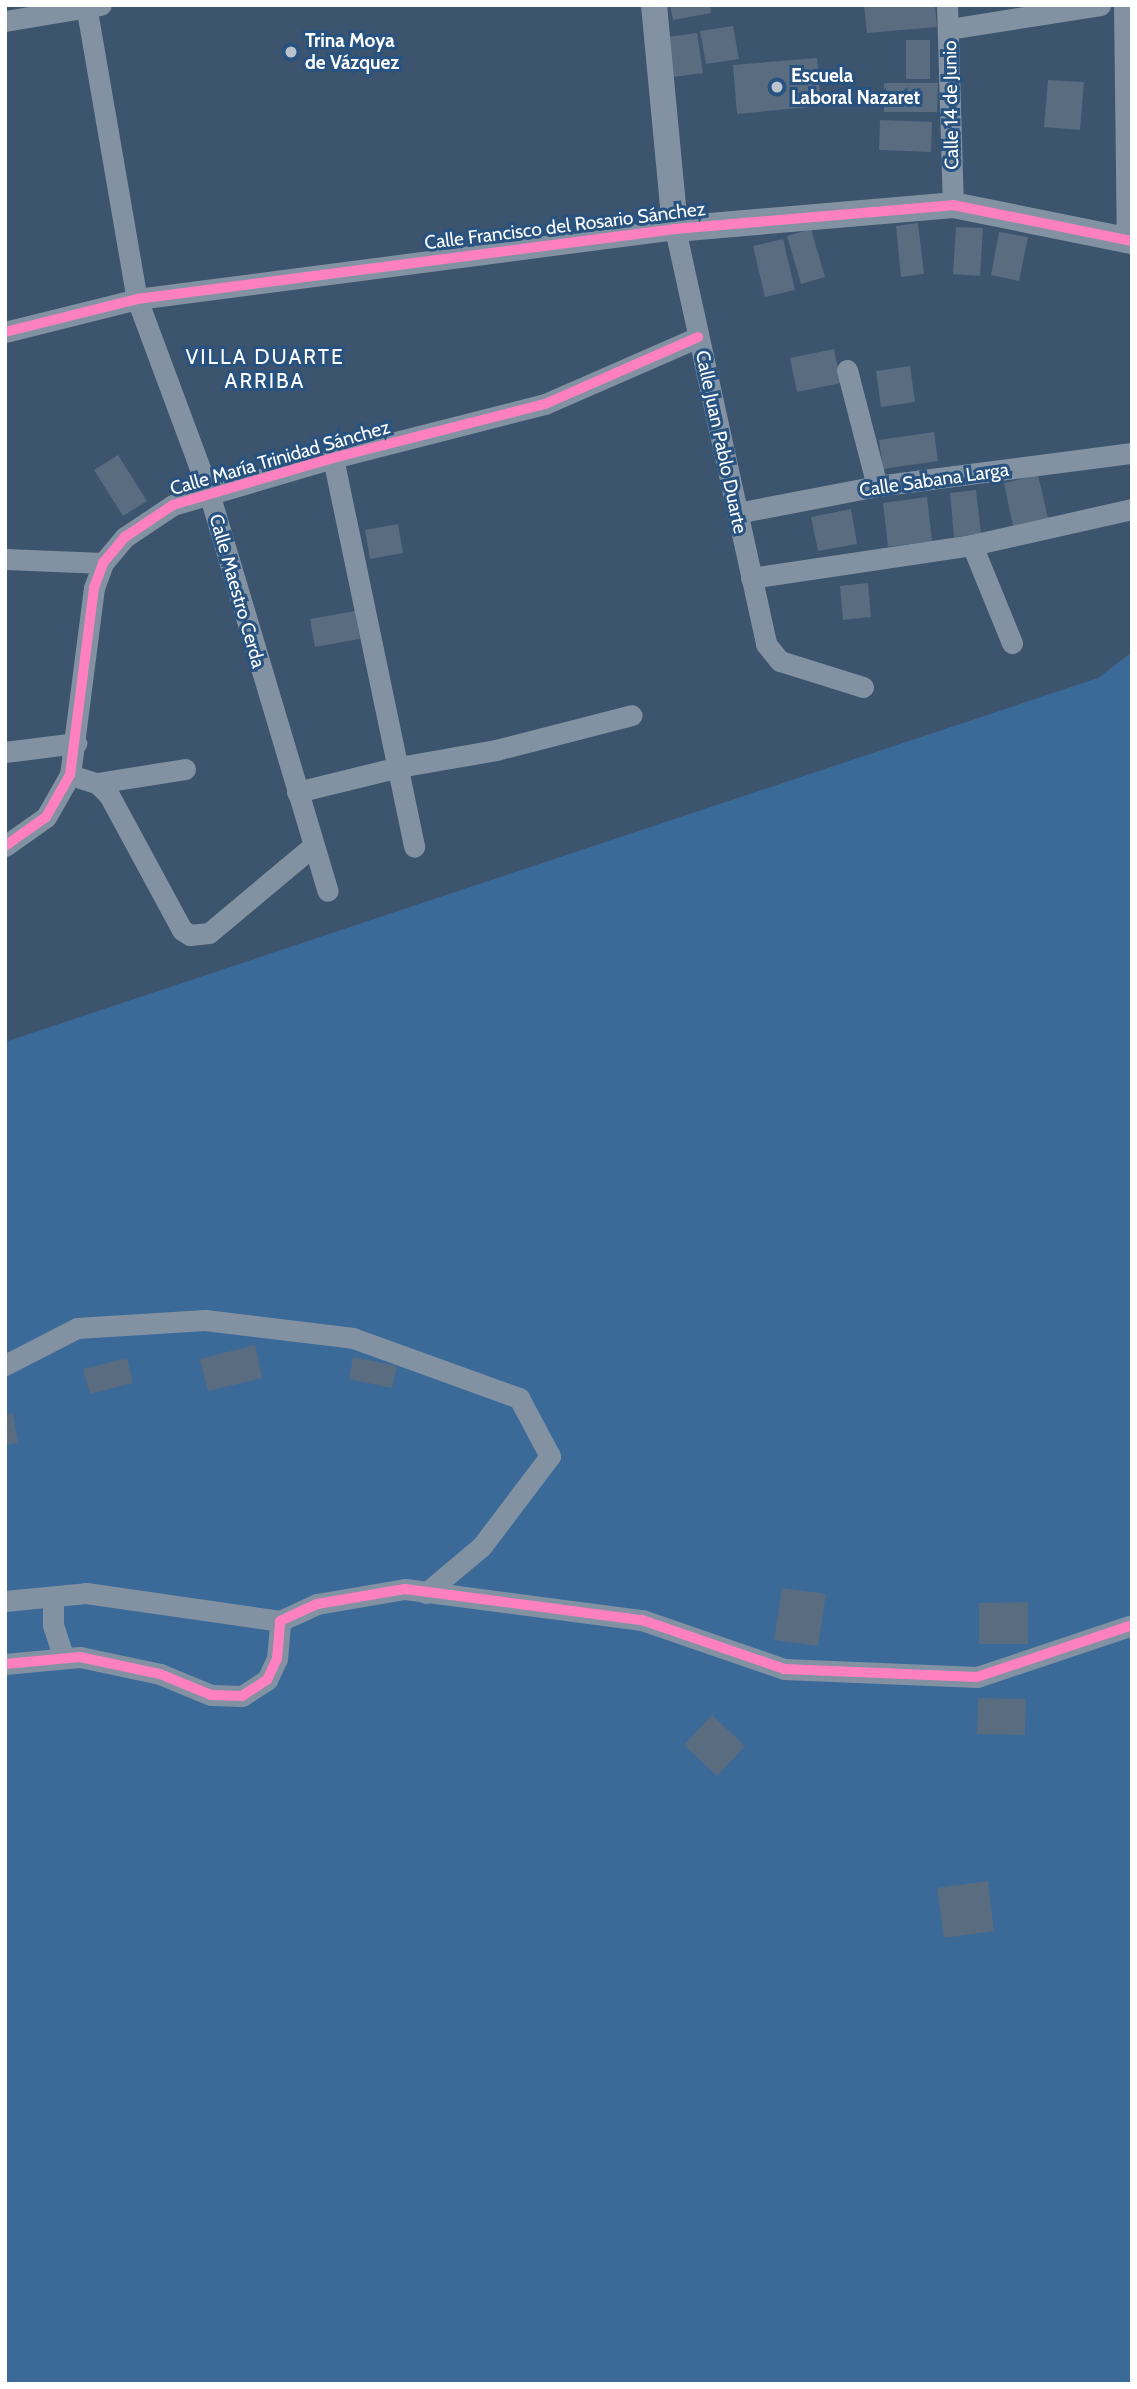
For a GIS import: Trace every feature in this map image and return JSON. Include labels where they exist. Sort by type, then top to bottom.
[{"type":"street","name":"Calle Juan Pablo Duarte","points":[[654,5],[675,229],[751,578],[772,654],[780,661],[863,687]]},
{"type":"street","name":"Calle 14 de Junio","points":[[947,5],[953,205]]},
{"type":"street","points":[[949,29],[1100,5]]},
{"type":"street","points":[[1124,5],[1129,241]]},
{"type":"street","points":[[5,22],[91,6]]},
{"type":"street","name":"Calle Maestro Cerda","points":[[91,6],[137,299],[209,493],[328,891]]},
{"type":"street","name":"Calle Francisco del Rosario Sánchez","points":[[5,331],[137,299],[675,229],[953,205],[1129,241]]},
{"type":"street","name":"Calle María Trinidad Sánchez","points":[[5,846],[46,817],[70,775],[76,743],[89,612],[103,563],[125,537],[173,505],[333,458],[545,404],[698,337]]},
{"type":"street","points":[[847,370],[877,486]]},
{"type":"street","name":"Calle Sabana Larga","points":[[737,513],[877,486],[1132,453]]},
{"type":"street","points":[[333,458],[414,847]]},
{"type":"street","points":[[751,578],[972,545],[1132,509]]},
{"type":"street","points":[[972,545],[1012,643]]},
{"type":"street","points":[[5,559],[103,563]]},
{"type":"street","points":[[297,792],[399,767],[496,751],[632,715]]},
{"type":"street","points":[[5,752],[76,743]]},
{"type":"street","points":[[70,775],[97,783],[185,769]]},
{"type":"street","points":[[97,783],[118,809],[182,930],[190,935],[209,933],[313,846]]},
{"type":"street","points":[[5,1365],[77,1328],[205,1320],[353,1338],[519,1398],[550,1456],[482,1546],[426,1593]]},
{"type":"street","points":[[5,1601],[86,1593],[280,1621],[317,1604],[405,1588],[426,1593],[642,1620],[784,1670],[977,1676],[1132,1625]]},
{"type":"street","points":[[53,1597],[53,1625],[64,1658]]},
{"type":"street","points":[[5,1664],[80,1657],[160,1674],[211,1695],[242,1696],[267,1680],[277,1659],[280,1621]]},
{"type":"shaded area","points":[[1132,652],[1132,2384],[5,2384],[5,1042],[1098,678]]},
{"type":"building","points":[[670,5],[710,5],[711,13],[673,20]]},
{"type":"building","points":[[864,5],[935,5],[937,27],[867,33]]},
{"type":"building","points":[[733,26],[739,59],[706,64],[700,31]]},
{"type":"building","points":[[697,33],[703,73],[673,77],[667,37]]},
{"type":"building","points":[[906,40],[930,40],[930,79],[906,79]]},
{"type":"building","points":[[817,58],[821,106],[737,114],[733,65]]},
{"type":"building","points":[[1048,80],[1084,82],[1080,130],[1044,127]]},
{"type":"building","points":[[884,83],[938,83],[937,112],[884,112]]},
{"type":"building","points":[[880,120],[932,122],[931,152],[879,150]]},
{"type":"building","points":[[918,223],[924,274],[901,277],[896,226]]},
{"type":"building","points":[[956,227],[983,228],[980,276],[953,274]]},
{"type":"building","points":[[811,229],[825,277],[801,284],[787,236]]},
{"type":"building","points":[[999,232],[1028,237],[1019,281],[991,275]]},
{"type":"building","points":[[783,239],[795,290],[765,297],[753,246]]},
{"type":"building","points":[[834,349],[841,383],[797,392],[790,358]]},
{"type":"building","points":[[910,366],[915,402],[881,407],[876,371]]},
{"type":"building","points":[[934,432],[938,461],[883,469],[879,440]]},
{"type":"building","points":[[118,455],[147,501],[123,516],[94,470]]},
{"type":"building","points":[[1038,475],[1048,518],[1013,526],[1004,483]]},
{"type":"building","points":[[976,490],[981,534],[954,537],[950,493]]},
{"type":"building","points":[[927,497],[932,541],[888,547],[883,503]]},
{"type":"building","points":[[851,509],[857,544],[818,551],[811,517]]},
{"type":"building","points":[[398,524],[403,553],[370,559],[365,530]]},
{"type":"building","points":[[868,583],[871,617],[843,620],[840,586]]},
{"type":"building","points":[[355,611],[360,639],[315,647],[310,619]]},
{"type":"building","points":[[255,1345],[262,1378],[208,1391],[200,1359]]},
{"type":"building","points":[[353,1357],[397,1366],[392,1388],[349,1379]]},
{"type":"building","points":[[127,1358],[133,1383],[90,1394],[83,1369]]},
{"type":"building","points":[[13,1413],[18,1443],[5,1445],[5,1415]]},
{"type":"building","points":[[782,1588],[826,1594],[818,1646],[774,1640]]},
{"type":"building","points":[[1028,1602],[1028,1644],[979,1644],[979,1603]]},
{"type":"building","points":[[978,1698],[1026,1699],[1025,1735],[977,1734]]},
{"type":"building","points":[[712,1715],[745,1746],[717,1776],[684,1745]]},
{"type":"building","points":[[988,1881],[994,1931],[944,1938],[937,1888]]},
{"type":"cycle path","points":[[5,332],[137,299],[675,229],[953,205],[1132,241]]},
{"type":"cycle path","points":[[5,846],[46,817],[70,775],[94,588],[103,563],[125,537],[173,505],[333,458],[545,404],[698,337]]},
{"type":"cycle path","points":[[5,1664],[80,1657],[160,1674],[211,1695],[242,1696],[267,1680],[277,1659],[280,1621],[317,1604],[405,1589],[642,1620],[784,1669],[977,1677],[1132,1625]]},
{"type":"place","name":"Trina Moya de Vázquez","points":[[291,52]]},
{"type":"place","name":"Escuela Laboral Nazaret","points":[[777,87]]},
{"type":"district","name":"VILLA DUARTE ARRIBA","points":[[265,369]]}]
